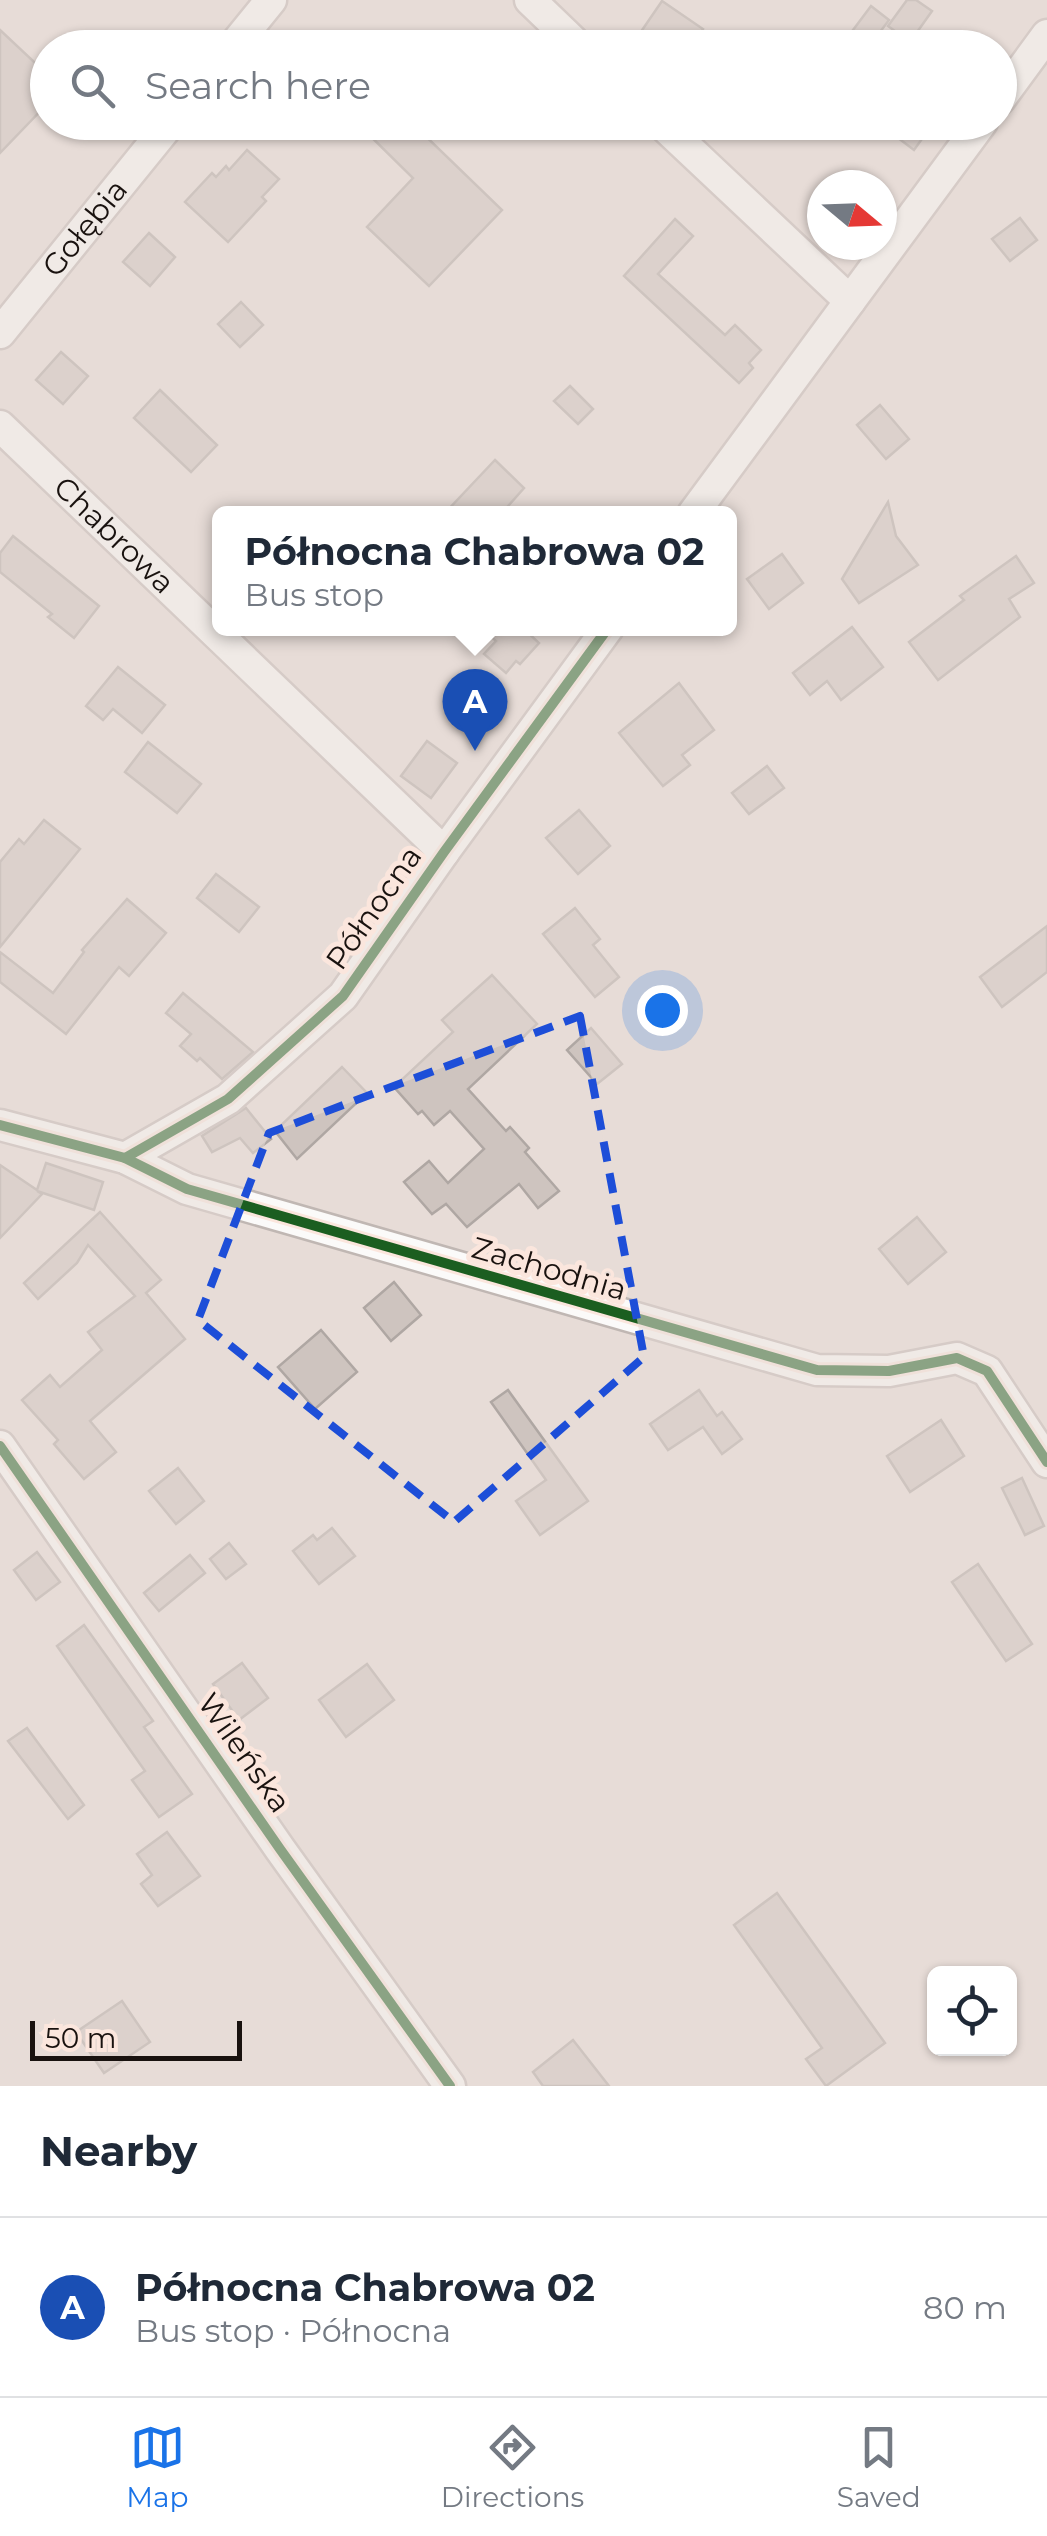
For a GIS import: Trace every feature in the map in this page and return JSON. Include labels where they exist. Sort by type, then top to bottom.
[{"type":"street","points":[[247,30],[271,0]]},
{"type":"street","points":[[530,0],[561,30]]},
{"type":"street","points":[[1017,76],[1047,35]]},
{"type":"street","name":"Gołębia","points":[[0,333],[156,140]]},
{"type":"street","points":[[679,140],[850,301]]},
{"type":"street","points":[[699,506],[969,140]]},
{"type":"street","name":"Chabrowa","points":[[0,426],[212,629]]},
{"type":"street","name":"Chabrowa","points":[[219,636],[444,852]]},
{"type":"street","name":"Północna","points":[[125,1158],[228,1099],[343,996],[602,636]]},
{"type":"street","name":"Zachodnia","points":[[0,1124],[125,1158],[187,1189],[817,1370],[889,1371],[956,1358],[987,1371],[1047,1462]]},
{"type":"street","name":"Wileńska","points":[[0,1446],[450,2086]]},
{"type":"highlighted area","points":[[580,1016],[644,1357],[454,1522],[198,1320],[269,1133]]},
{"type":"building","points":[[907,0],[916,0],[932,11],[919,30],[894,30],[888,26]]},
{"type":"building","points":[[662,1],[703,29],[702,30],[642,30]]},
{"type":"building","points":[[871,6],[889,20],[882,30],[853,30]]},
{"type":"building","points":[[0,30],[30,58],[30,122],[0,153]]},
{"type":"building","points":[[374,140],[430,140],[502,210],[429,286],[367,227],[413,178]]},
{"type":"building","points":[[901,140],[921,140],[914,150]]},
{"type":"building","points":[[247,150],[279,179],[262,197],[266,201],[228,242],[185,202],[212,173],[216,177],[226,166],[229,170]]},
{"type":"building","points":[[1020,218],[1037,240],[1010,261],[992,239]]},
{"type":"building","points":[[675,219],[693,236],[658,274],[725,335],[735,325],[761,350],[749,363],[753,368],[739,383],[624,276]]},
{"type":"building","points":[[149,233],[175,257],[150,286],[123,262]]},
{"type":"building","points":[[241,302],[263,325],[240,347],[218,324]]},
{"type":"building","points":[[61,352],[88,376],[63,404],[36,380]]},
{"type":"building","points":[[570,386],[593,409],[578,424],[554,401]]},
{"type":"building","points":[[160,390],[217,445],[191,472],[134,418]]},
{"type":"building","points":[[880,405],[909,439],[886,459],[857,425]]},
{"type":"building","points":[[495,460],[524,488],[508,506],[452,506]]},
{"type":"building","points":[[888,502],[896,536],[918,565],[859,603],[842,579]]},
{"type":"building","points":[[13,536],[99,606],[74,638],[48,617],[52,614],[0,572],[0,553]]},
{"type":"building","points":[[782,554],[803,583],[769,609],[747,579]]},
{"type":"building","points":[[1016,556],[1034,583],[1009,599],[1020,617],[938,680],[909,642],[964,600],[960,596]]},
{"type":"building","points":[[852,627],[883,667],[841,700],[827,681],[810,695],[793,673]]},
{"type":"building","points":[[491,636],[532,636],[539,643],[506,673],[484,654],[496,641]]},
{"type":"building","points":[[118,667],[165,705],[142,733],[113,709],[103,720],[86,706]]},
{"type":"building","points":[[679,683],[714,730],[682,755],[690,765],[663,786],[619,733]]},
{"type":"building","points":[[427,741],[457,763],[431,798],[401,776]]},
{"type":"building","points":[[148,742],[201,784],[177,813],[125,772]]},
{"type":"building","points":[[767,766],[784,788],[749,814],[732,793]]},
{"type":"building","points":[[579,810],[610,846],[578,874],[546,838]]},
{"type":"building","points":[[44,820],[80,849],[0,947],[0,862],[19,839],[24,844]]},
{"type":"building","points":[[216,874],[259,907],[239,932],[197,898]]},
{"type":"building","points":[[127,899],[166,933],[129,976],[119,967],[66,1034],[0,982],[0,952],[53,993],[82,950]]},
{"type":"building","points":[[575,908],[600,939],[593,945],[619,977],[595,997],[543,934]]},
{"type":"building","points":[[1047,926],[1047,972],[1002,1007],[980,977]]},
{"type":"building","points":[[492,975],[537,1024],[468,1089],[506,1131],[510,1127],[529,1148],[525,1152],[559,1191],[538,1208],[519,1184],[467,1227],[446,1204],[432,1214],[404,1182],[429,1161],[448,1183],[484,1149],[450,1111],[434,1125],[422,1111],[418,1114],[394,1087],[453,1032],[442,1020]]},
{"type":"building","points":[[183,993],[253,1052],[222,1079],[180,1046],[191,1034],[166,1013]]},
{"type":"building","points":[[591,1028],[622,1064],[597,1084],[567,1050]]},
{"type":"building","points":[[342,1067],[367,1093],[297,1159],[275,1131]]},
{"type":"building","points":[[246,1108],[271,1139],[253,1153],[240,1138],[212,1152],[202,1136]]},
{"type":"building","points":[[46,1163],[103,1182],[94,1210],[37,1191],[42,1194],[0,1238],[0,1165],[37,1190]]},
{"type":"building","points":[[100,1212],[161,1280],[146,1293],[185,1339],[90,1421],[116,1452],[84,1479],[54,1444],[58,1440],[22,1400],[50,1375],[60,1387],[102,1350],[88,1332],[135,1296],[88,1245],[77,1263],[38,1299],[24,1283]]},
{"type":"building","points":[[917,1217],[946,1252],[908,1284],[879,1249]]},
{"type":"building","points":[[394,1282],[421,1315],[391,1341],[364,1308]]},
{"type":"building","points":[[321,1330],[357,1372],[315,1409],[278,1367]]},
{"type":"building","points":[[508,1390],[588,1501],[540,1535],[516,1501],[546,1480],[491,1402]]},
{"type":"building","points":[[699,1390],[717,1416],[722,1412],[742,1439],[722,1454],[703,1427],[668,1450],[650,1424]]},
{"type":"building","points":[[941,1420],[964,1456],[910,1492],[887,1456]]},
{"type":"building","points":[[178,1468],[204,1501],[176,1524],[149,1491]]},
{"type":"building","points":[[1022,1478],[1044,1526],[1025,1535],[1002,1488]]},
{"type":"building","points":[[332,1528],[355,1556],[319,1584],[293,1551],[313,1535],[317,1540]]},
{"type":"building","points":[[229,1543],[246,1564],[226,1579],[210,1559]]},
{"type":"building","points":[[37,1552],[60,1582],[36,1600],[14,1570]]},
{"type":"building","points":[[190,1555],[205,1573],[159,1611],[144,1593]]},
{"type":"building","points":[[978,1564],[1032,1644],[1006,1661],[952,1582]]},
{"type":"building","points":[[84,1625],[153,1721],[144,1727],[192,1794],[159,1817],[132,1780],[145,1771],[57,1646]]},
{"type":"building","points":[[242,1663],[268,1698],[239,1720],[213,1684]]},
{"type":"building","points":[[367,1664],[394,1700],[346,1737],[319,1700]]},
{"type":"building","points":[[27,1728],[84,1805],[68,1819],[8,1741]]},
{"type":"building","points":[[167,1832],[200,1876],[158,1906],[141,1884],[152,1875],[137,1854]]},
{"type":"building","points":[[777,1893],[885,2043],[826,2086],[806,2059],[822,2048],[734,1925]]},
{"type":"building","points":[[122,2001],[150,2042],[104,2073],[76,2032]]},
{"type":"building","points":[[573,2040],[609,2086],[543,2086],[533,2072]]},
{"type":"cycle path","points":[[125,1158],[228,1099],[343,996],[602,636]]},
{"type":"cycle path","points":[[0,1125],[125,1158],[187,1189],[817,1370],[889,1371],[957,1358],[987,1371],[1047,1462]]},
{"type":"cycle path","points":[[0,1446],[450,2086]]},
{"type":"place","name":"Północna Chabrowa 02","points":[[475,751]]}]
